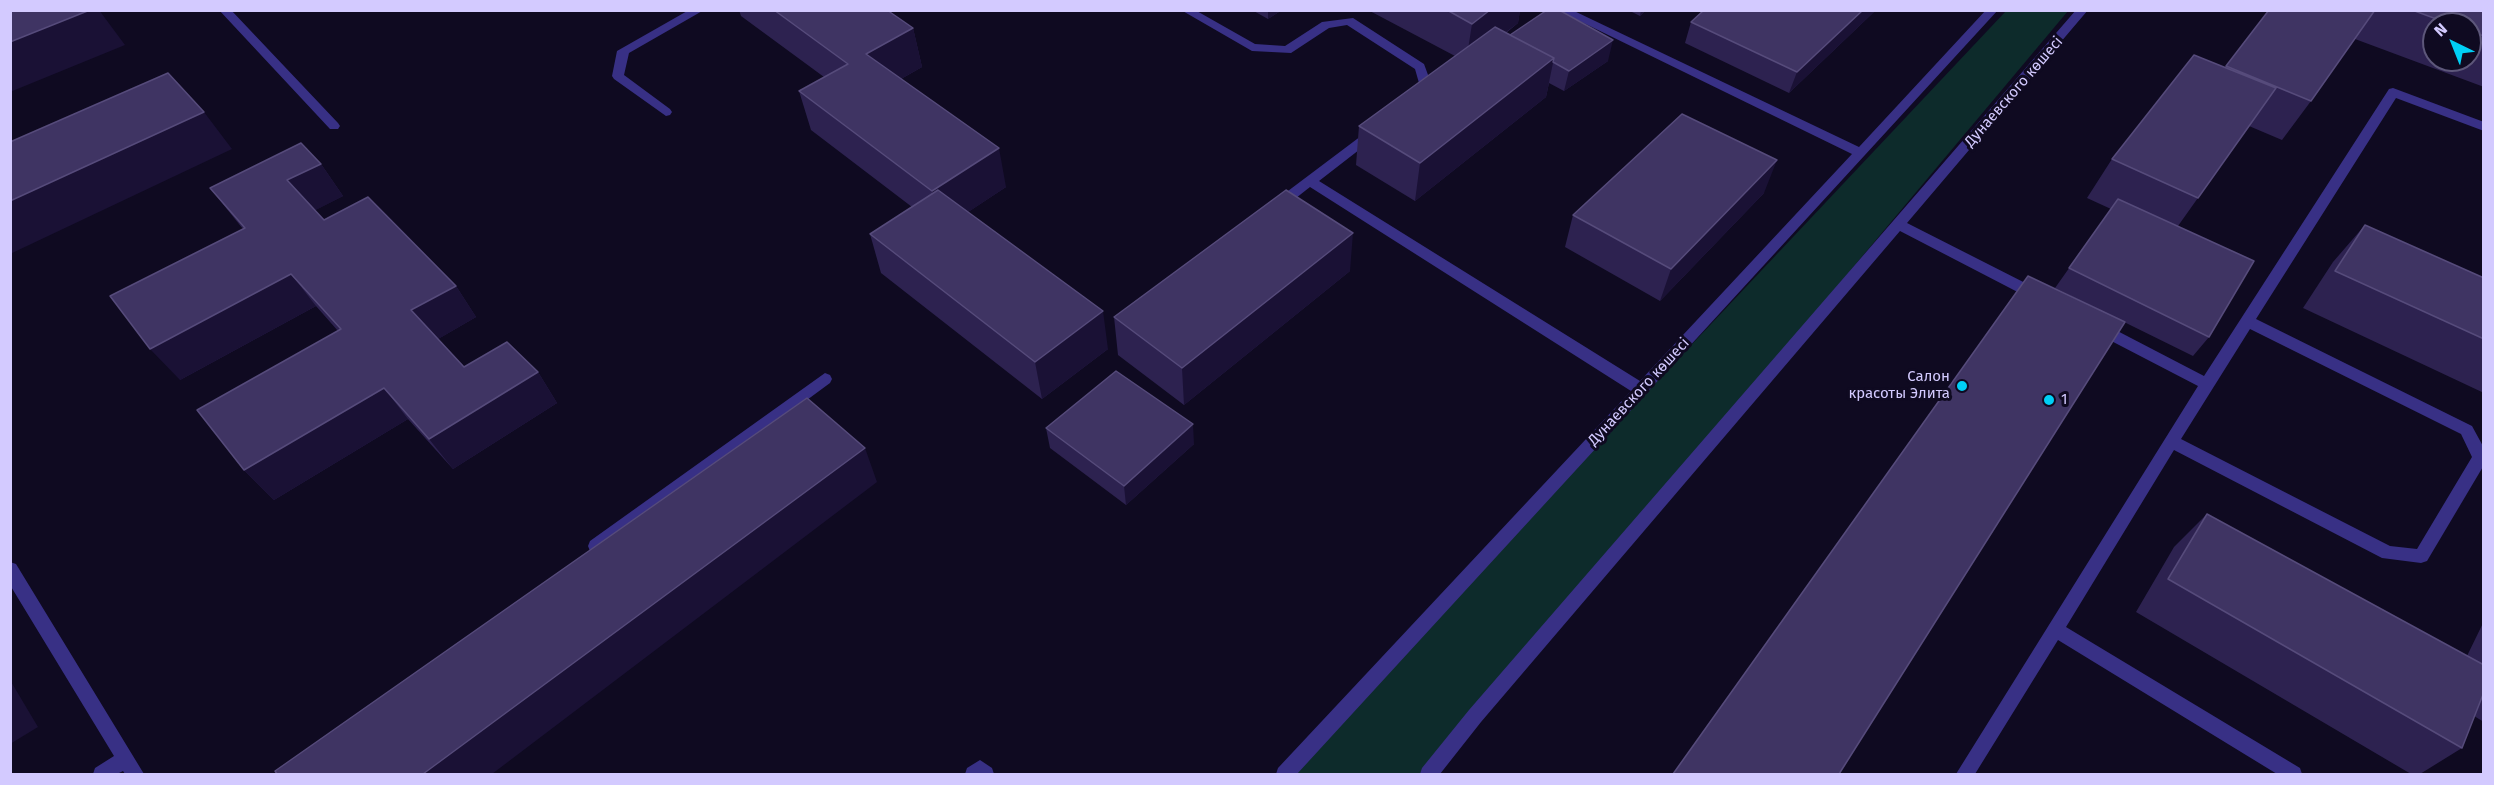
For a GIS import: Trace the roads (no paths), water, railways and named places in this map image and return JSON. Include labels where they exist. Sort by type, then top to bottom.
[{"type":"street","points":[[224,10],[334,126]]},
{"type":"street","points":[[666,112],[618,76],[623,51],[699,10]]},
{"type":"street","points":[[1186,10],[1251,47],[1287,50],[1326,25],[1348,21],[1420,68],[1428,91],[1410,105]]},
{"type":"street","points":[[1562,10],[1861,153]]},
{"type":"street","name":"Дунаевского көшесі","points":[[1285,774],[1993,10]]},
{"type":"street","name":"Дунаевского көшесі","points":[[1429,774],[1482,707],[2084,10]]},
{"type":"street","points":[[1965,774],[2207,384],[2393,92],[2484,127]]},
{"type":"street","points":[[1263,217],[1383,126]]},
{"type":"street","points":[[1310,181],[1642,390]]},
{"type":"street","points":[[1899,225],[2048,301]]},
{"type":"street","points":[[2172,442],[2388,553],[2421,556],[2480,457],[2467,430],[2247,321]]},
{"type":"street","points":[[2091,323],[2207,384]]},
{"type":"street","points":[[583,556],[825,380]]},
{"type":"street","points":[[10,569],[130,767],[102,774]]},
{"type":"street","points":[[2055,629],[2293,774]]},
{"type":"street","points":[[974,774],[980,769],[985,774]]},
{"type":"place","name":"Салон красоты Элита","points":[[1962,386]]},
{"type":"place","name":"1","points":[[2049,400]]}]
